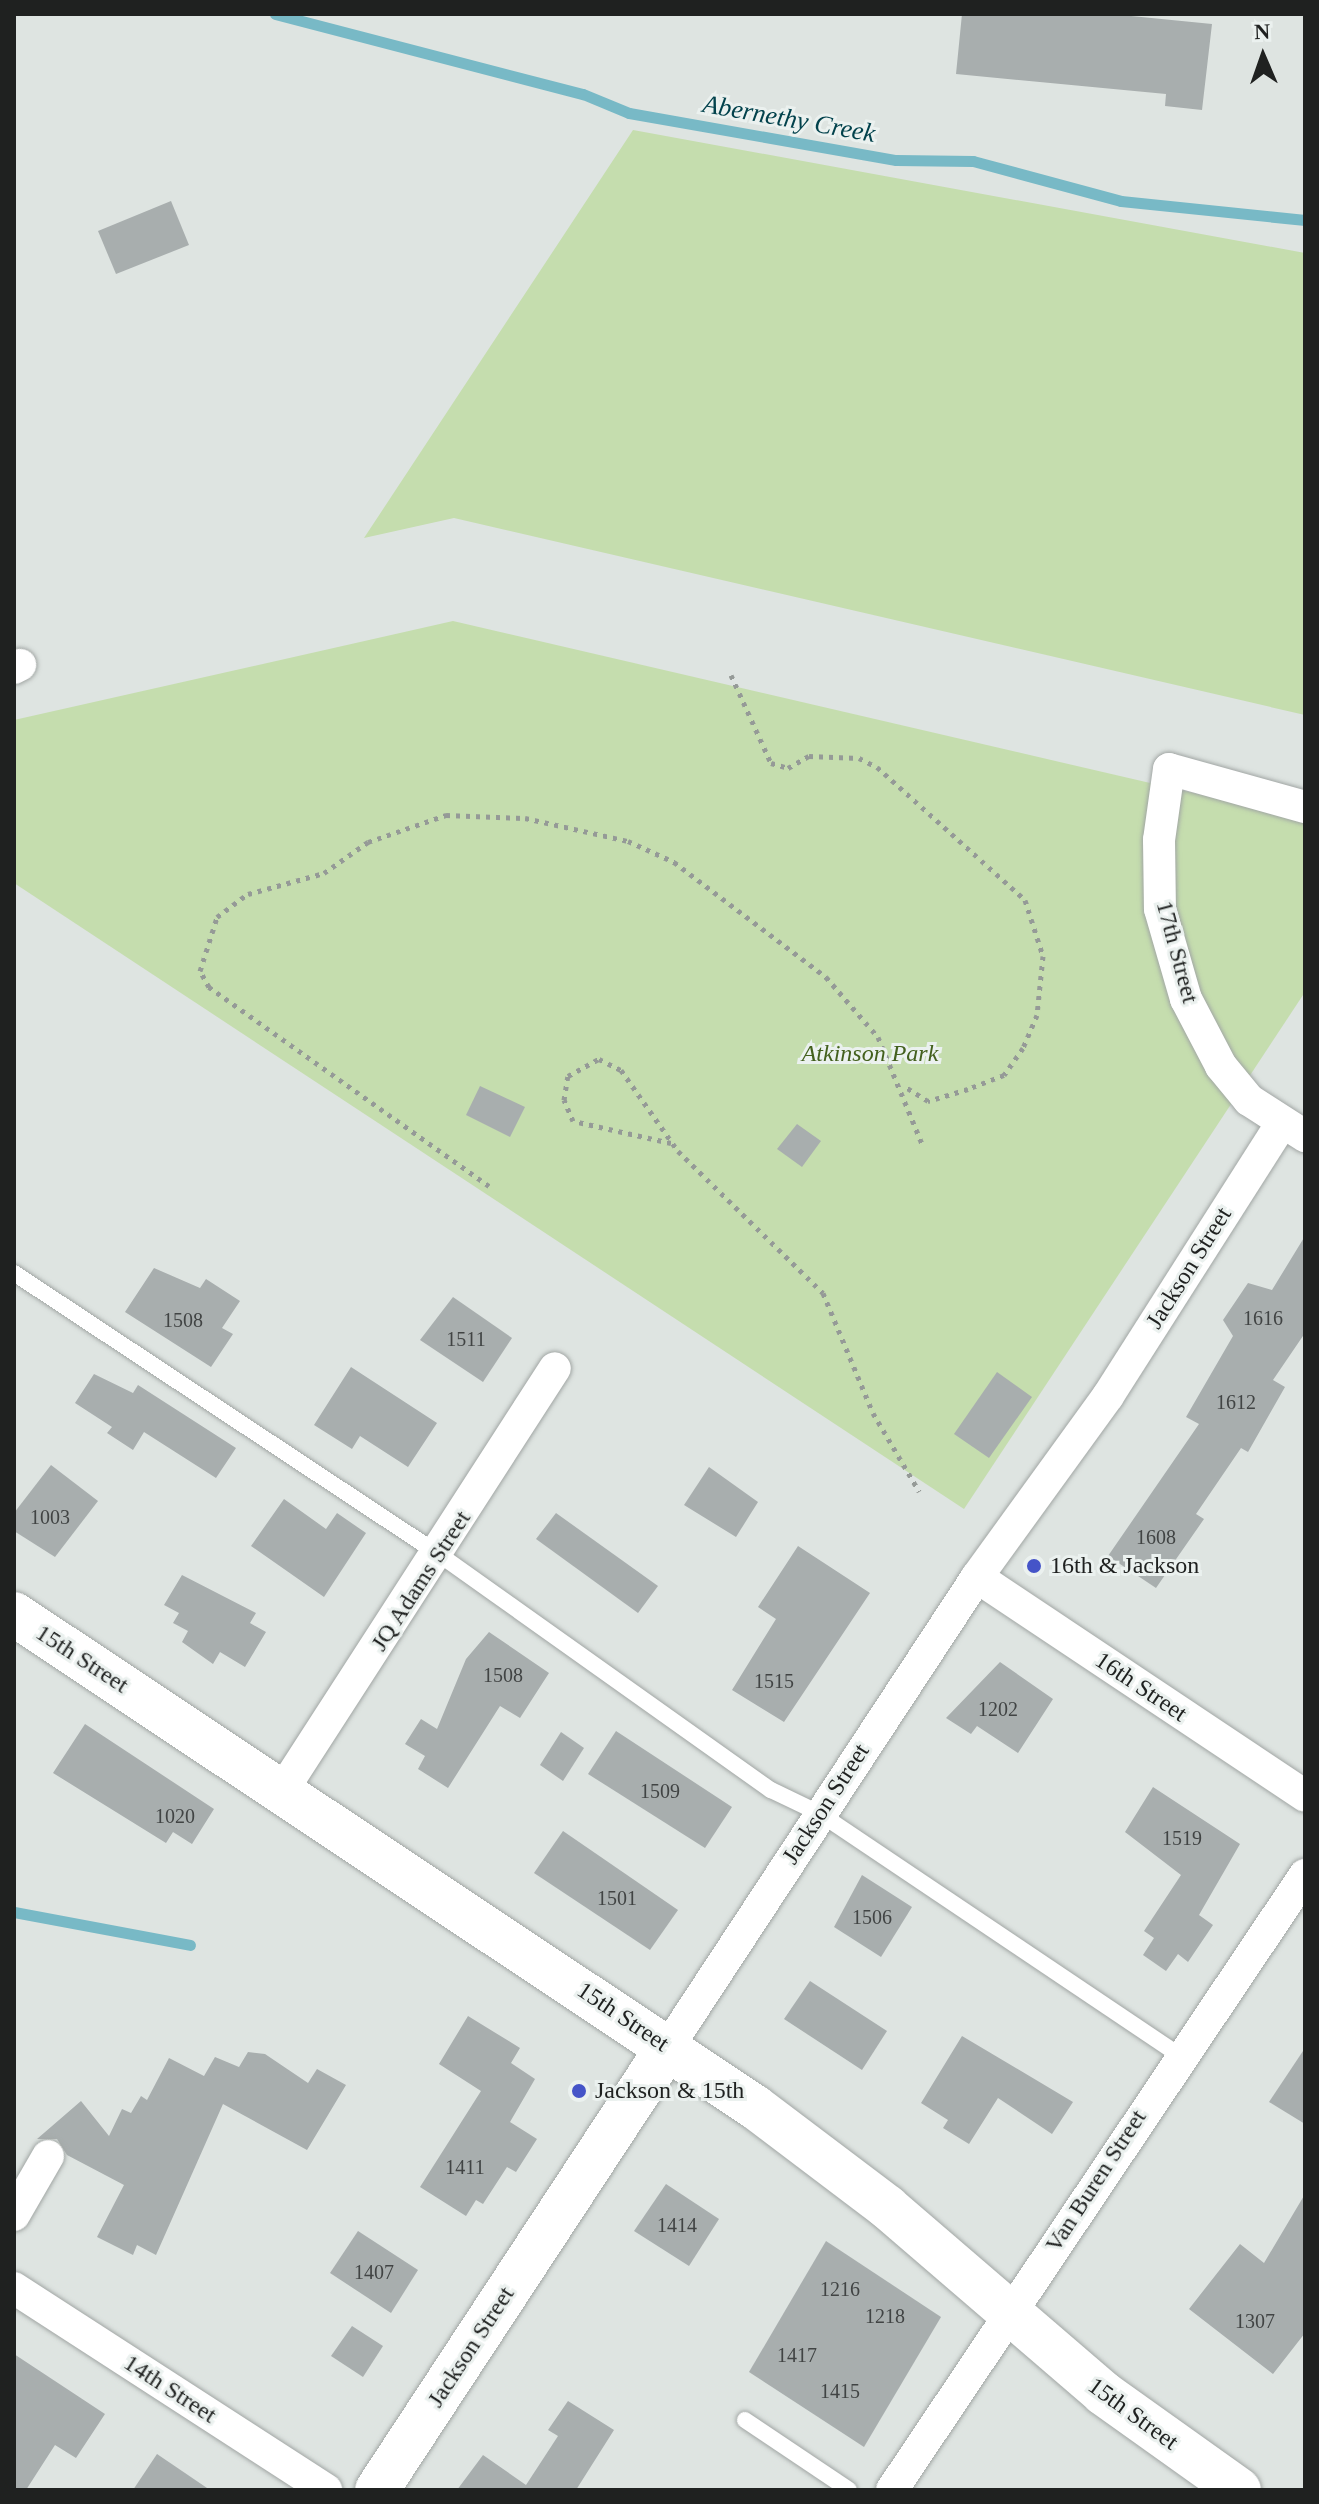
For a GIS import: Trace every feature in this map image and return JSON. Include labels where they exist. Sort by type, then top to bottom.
[{"type":"street","name":"17th Street","points":[[1293,1130],[1221,1066],[1186,999],[1160,909],[1159,840],[1169,769],[1305,807]]},
{"type":"street","name":"Jackson Street","points":[[377,2490],[819,1813],[977,1577],[1108,1396],[1293,1130]]},
{"type":"street","name":"JQ Adams Street","points":[[282,1791],[440,1555],[555,1368]]},
{"type":"street","name":"16th Street","points":[[977,1577],[1305,1796]]},
{"type":"street","name":"15th Street","points":[[14,1614],[668,2047],[875,2198],[1103,2393],[1239,2490]]},
{"type":"street","name":"Van Buren Street","points":[[892,2490],[1179,2055],[1305,1875]]},
{"type":"street","points":[[14,2215],[48,2156]]},
{"type":"street","name":"14th Street","points":[[14,2288],[326,2490]]},
{"type":"lane","points":[[14,1273],[440,1555],[771,1790],[819,1813],[1179,2055]]},
{"type":"lane","points":[[745,2420],[849,2490]]},
{"type":"path","points":[[489,1186],[209,987],[200,971],[217,917],[248,894],[324,873],[404,825],[446,815],[579,828],[674,862],[826,977],[878,1037],[908,1093],[928,1101],[1004,1075],[1037,1015],[1038,932],[1005,878],[877,767],[859,758],[809,756],[788,768],[771,763],[731,675]]},
{"type":"path","points":[[671,1143],[573,1121],[564,1100],[568,1076],[588,1062],[610,1061],[671,1143],[823,1293],[873,1413],[919,1491]]},
{"type":"path","points":[[895,1071],[922,1144]]},
{"type":"green space","points":[[633,130],[1305,253],[1305,715],[454,518],[364,538]]},
{"type":"green space","name":"Atkinson Park","points":[[453,621],[1305,819],[1305,992],[964,1509],[14,883],[14,720]]},
{"type":"building","points":[[962,14],[1111,14],[1212,24],[1202,110],[1165,106],[1166,94],[956,74]]},
{"type":"building","points":[[171,201],[189,245],[116,274],[98,231]]},
{"type":"building","points":[[480,1086],[525,1107],[510,1137],[466,1115]]},
{"type":"building","points":[[797,1124],[821,1141],[802,1167],[777,1149]]},
{"type":"building","points":[[1305,1236],[1305,1333],[1273,1380],[1285,1387],[1248,1452],[1241,1448],[1196,1514],[1204,1519],[1156,1588],[1108,1556],[1199,1424],[1186,1417],[1233,1336],[1223,1320],[1248,1283],[1272,1290]]},
{"type":"building","points":[[154,1268],[200,1288],[206,1279],[240,1301],[222,1328],[233,1334],[211,1367],[125,1312]]},
{"type":"building","points":[[453,1297],[512,1338],[483,1382],[420,1340]]},
{"type":"building","points":[[351,1367],[437,1423],[408,1467],[360,1436],[352,1449],[314,1425]]},
{"type":"building","points":[[997,1372],[1032,1397],[989,1458],[954,1434]]},
{"type":"building","points":[[94,1374],[133,1393],[138,1385],[236,1448],[216,1478],[144,1432],[133,1450],[107,1433],[112,1427],[75,1403]]},
{"type":"building","points":[[51,1465],[98,1501],[55,1557],[14,1531],[14,1513]]},
{"type":"building","points":[[709,1467],[758,1502],[736,1537],[684,1505]]},
{"type":"building","points":[[284,1499],[326,1529],[337,1513],[366,1533],[324,1597],[251,1546]]},
{"type":"building","points":[[556,1513],[658,1586],[638,1613],[536,1539]]},
{"type":"building","points":[[798,1546],[870,1593],[784,1722],[732,1690],[776,1619],[758,1607]]},
{"type":"building","points":[[182,1575],[256,1613],[250,1623],[266,1632],[245,1667],[220,1652],[213,1664],[182,1642],[188,1631],[173,1623],[179,1613],[164,1605]]},
{"type":"building","points":[[489,1632],[549,1673],[520,1718],[500,1706],[448,1788],[418,1769],[425,1756],[405,1744],[421,1719],[437,1729],[466,1659]]},
{"type":"building","points":[[1000,1662],[1053,1699],[1018,1753],[977,1726],[971,1734],[946,1718]]},
{"type":"building","points":[[85,1724],[214,1809],[192,1844],[173,1832],[166,1843],[53,1773]]},
{"type":"building","points":[[616,1731],[732,1807],[705,1848],[588,1774]]},
{"type":"building","points":[[561,1732],[584,1748],[563,1781],[540,1765]]},
{"type":"building","points":[[1153,1787],[1240,1844],[1199,1915],[1213,1925],[1188,1962],[1178,1954],[1166,1971],[1143,1955],[1154,1938],[1144,1931],[1181,1875],[1125,1832]]},
{"type":"building","points":[[563,1831],[678,1910],[650,1950],[534,1873]]},
{"type":"building","points":[[862,1875],[912,1907],[881,1957],[834,1927]]},
{"type":"building","points":[[810,1981],[887,2031],[862,2070],[784,2019]]},
{"type":"building","points":[[468,2016],[520,2048],[511,2063],[535,2079],[510,2122],[537,2139],[516,2172],[507,2167],[483,2204],[476,2200],[466,2216],[420,2187],[481,2091],[439,2064]]},
{"type":"building","points":[[962,2036],[1073,2102],[1052,2134],[998,2098],[969,2144],[943,2128],[948,2120],[921,2103]]},
{"type":"building","points":[[1305,2048],[1305,2124],[1269,2102]]},
{"type":"building","points":[[248,2052],[265,2054],[308,2083],[317,2069],[346,2085],[307,2150],[223,2104],[156,2255],[137,2245],[133,2255],[97,2237],[124,2185],[67,2155],[57,2139],[37,2139],[81,2101],[109,2136],[122,2109],[131,2113],[141,2096],[147,2100],[169,2058],[204,2076],[215,2057],[239,2067]]},
{"type":"building","points":[[666,2184],[719,2219],[689,2266],[634,2231]]},
{"type":"building","points":[[1305,2194],[1305,2333],[1273,2374],[1189,2309],[1240,2244],[1264,2263]]},
{"type":"building","points":[[358,2231],[418,2270],[391,2313],[330,2273]]},
{"type":"building","points":[[826,2241],[941,2317],[864,2447],[749,2372]]},
{"type":"building","points":[[352,2326],[383,2346],[363,2377],[331,2356]]},
{"type":"building","points":[[14,2354],[105,2414],[76,2458],[55,2445],[26,2490],[14,2490]]},
{"type":"building","points":[[568,2401],[614,2430],[576,2490],[457,2490],[483,2455],[526,2485],[558,2436],[548,2430]]},
{"type":"building","points":[[157,2454],[210,2490],[133,2490]]},
{"type":"waterway","name":"Abernethy Creek","points":[[275,14],[583,94],[629,113],[896,160],[973,161],[1121,201],[1305,220]]},
{"type":"waterway","points":[[14,1912],[190,1945]]},
{"type":"place","name":"16th & Jackson","points":[[1034,1566]]},
{"type":"place","name":"Jackson & 15th","points":[[579,2091]]}]
